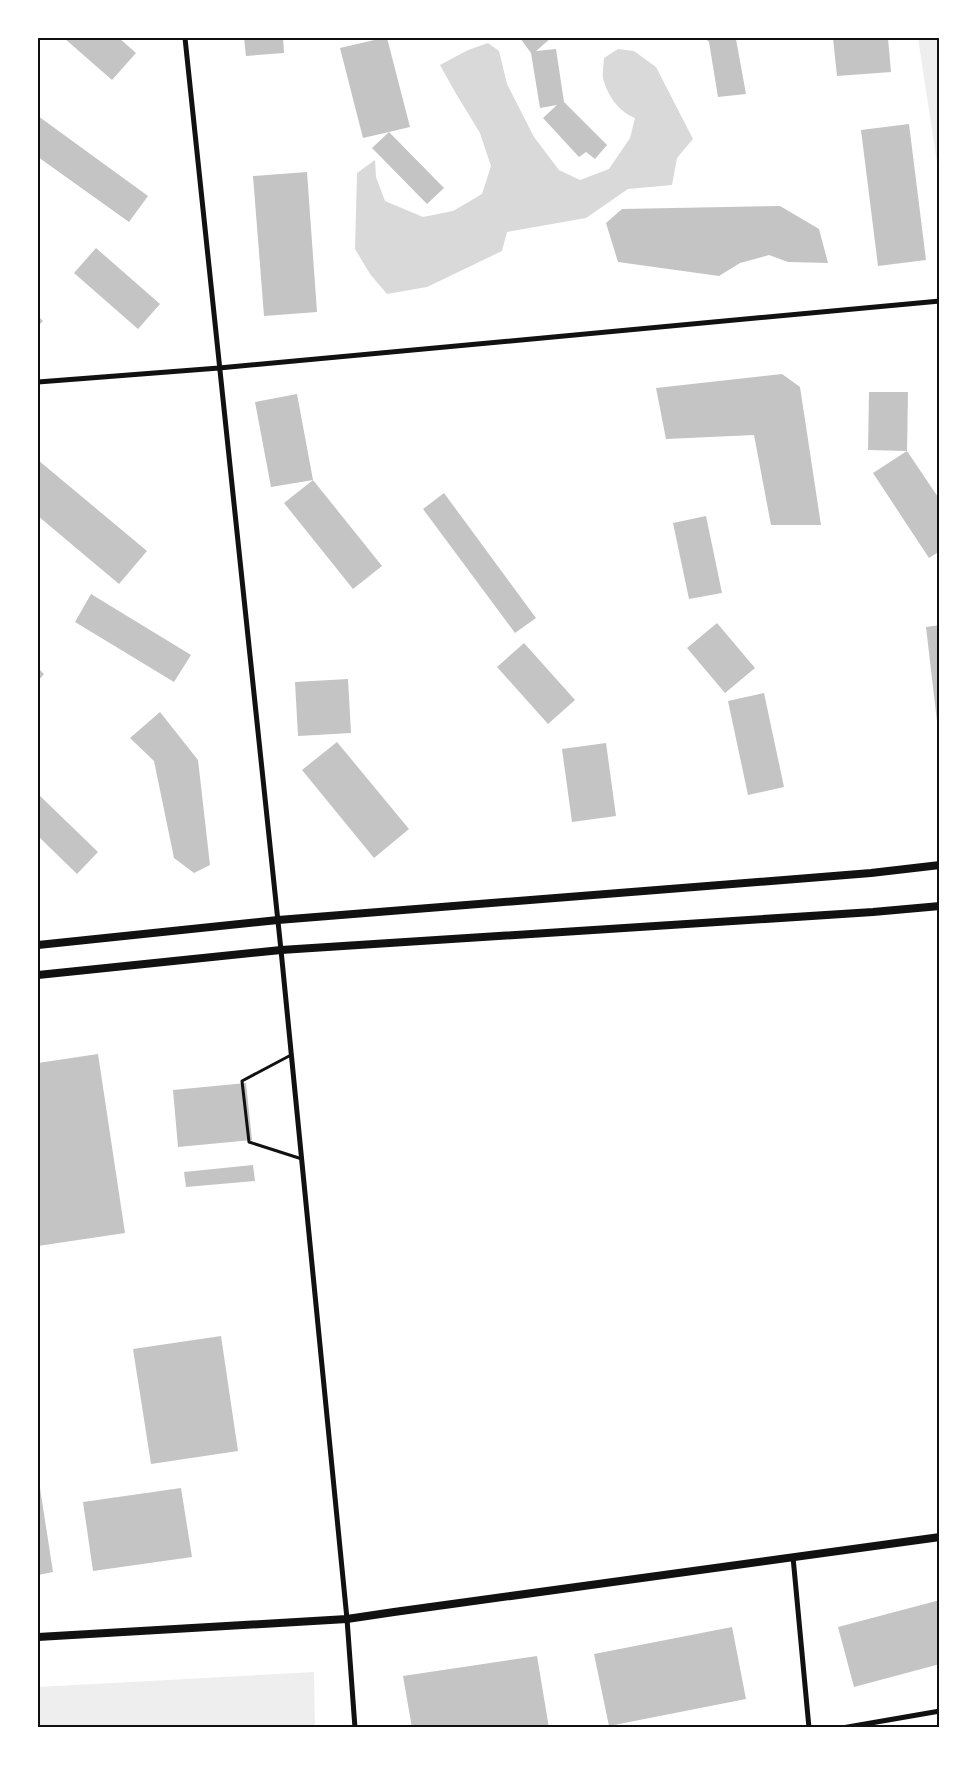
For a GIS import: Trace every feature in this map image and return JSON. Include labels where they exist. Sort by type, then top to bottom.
[{"type":"street","points":[[185,38],[292,1055],[347,1619],[355,1728]]},
{"type":"street","points":[[38,382],[219,368],[940,301]]},
{"type":"street","points":[[38,945],[278,920],[852,874],[940,865]]},
{"type":"street","points":[[38,974],[281,950],[873,912],[940,906]]},
{"type":"street","points":[[38,1637],[347,1619],[940,1537]]},
{"type":"street","points":[[793,1557],[809,1728]]},
{"type":"street","points":[[842,1728],[940,1711]]},
{"type":"lane","points":[[292,1055],[242,1081],[249,1142],[302,1159]]},
{"type":"shaded area","points":[[918,38],[939,38],[939,176]]},
{"type":"shaded area","points":[[488,43],[499,51],[507,84],[534,137],[559,170],[580,180],[609,169],[630,138],[635,118],[624,112],[614,102],[607,91],[603,78],[604,58],[618,49],[634,51],[656,67],[693,139],[677,158],[672,185],[628,189],[586,218],[507,232],[502,251],[427,287],[387,294],[370,274],[355,249],[357,173],[375,160],[376,177],[385,201],[423,217],[453,211],[482,194],[491,166],[480,133],[440,65],[468,50]]},
{"type":"shaded area","points":[[314,1672],[315,1727],[38,1727],[38,1687]]},
{"type":"building","points":[[64,38],[119,38],[136,53],[112,80]]},
{"type":"building","points":[[244,38],[283,38],[284,53],[246,56]]},
{"type":"building","points":[[387,38],[410,127],[363,138],[340,48]]},
{"type":"building","points":[[520,38],[551,38],[536,51],[556,49],[564,102],[607,145],[595,159],[586,152],[579,157],[543,118],[557,105],[540,108],[531,53]]},
{"type":"building","points":[[705,38],[736,39],[746,94],[718,97],[709,42]]},
{"type":"building","points":[[833,38],[888,38],[891,72],[837,76]]},
{"type":"building","points":[[38,116],[148,196],[129,222],[38,157]]},
{"type":"building","points":[[909,124],[926,260],[878,266],[861,130]]},
{"type":"building","points":[[389,132],[444,188],[427,204],[372,148]]},
{"type":"building","points":[[307,172],[317,312],[264,316],[253,176]]},
{"type":"building","points":[[780,206],[819,229],[828,263],[788,262],[769,255],[740,263],[719,276],[618,262],[606,223],[622,209]]},
{"type":"building","points":[[96,248],[160,304],[138,329],[74,273]]},
{"type":"building","points":[[38,316],[43,321],[38,326]]},
{"type":"building","points":[[782,374],[800,387],[821,525],[771,525],[754,435],[666,439],[656,388]]},
{"type":"building","points":[[869,392],[908,392],[907,451],[868,450]]},
{"type":"building","points":[[297,394],[313,480],[271,487],[255,402]]},
{"type":"building","points":[[907,451],[940,500],[940,551],[929,558],[873,473]]},
{"type":"building","points":[[38,460],[147,551],[119,584],[38,516]]},
{"type":"building","points":[[313,480],[382,566],[353,589],[284,503]]},
{"type":"building","points":[[444,493],[536,618],[515,633],[423,509]]},
{"type":"building","points":[[706,516],[722,593],[689,599],[673,523]]},
{"type":"building","points":[[91,594],[191,655],[174,682],[75,622]]},
{"type":"building","points":[[717,623],[755,668],[725,693],[687,648]]},
{"type":"building","points":[[940,625],[940,730],[938,730],[926,627]]},
{"type":"building","points":[[524,643],[575,700],[548,724],[497,667]]},
{"type":"building","points":[[38,668],[44,674],[38,681]]},
{"type":"building","points":[[348,679],[351,733],[298,736],[295,682]]},
{"type":"building","points":[[764,693],[784,787],[748,795],[728,701]]},
{"type":"building","points":[[160,712],[198,760],[210,865],[194,873],[174,858],[154,761],[130,738]]},
{"type":"building","points":[[337,742],[409,829],[374,858],[302,770]]},
{"type":"building","points":[[606,743],[616,816],[572,822],[562,749]]},
{"type":"building","points":[[38,794],[98,852],[77,874],[38,836]]},
{"type":"building","points":[[98,1054],[125,1233],[38,1246],[38,1063]]},
{"type":"building","points":[[246,1083],[252,1140],[178,1147],[173,1090]]},
{"type":"building","points":[[253,1165],[255,1181],[186,1187],[184,1172]]},
{"type":"building","points":[[221,1336],[238,1451],[151,1464],[133,1349]]},
{"type":"building","points":[[38,1475],[53,1572],[38,1575]]},
{"type":"building","points":[[181,1488],[192,1557],[93,1571],[83,1502]]},
{"type":"building","points":[[940,1600],[940,1664],[854,1687],[838,1627]]},
{"type":"building","points":[[732,1627],[746,1699],[609,1726],[594,1654]]},
{"type":"building","points":[[537,1656],[549,1728],[412,1728],[403,1676]]}]
